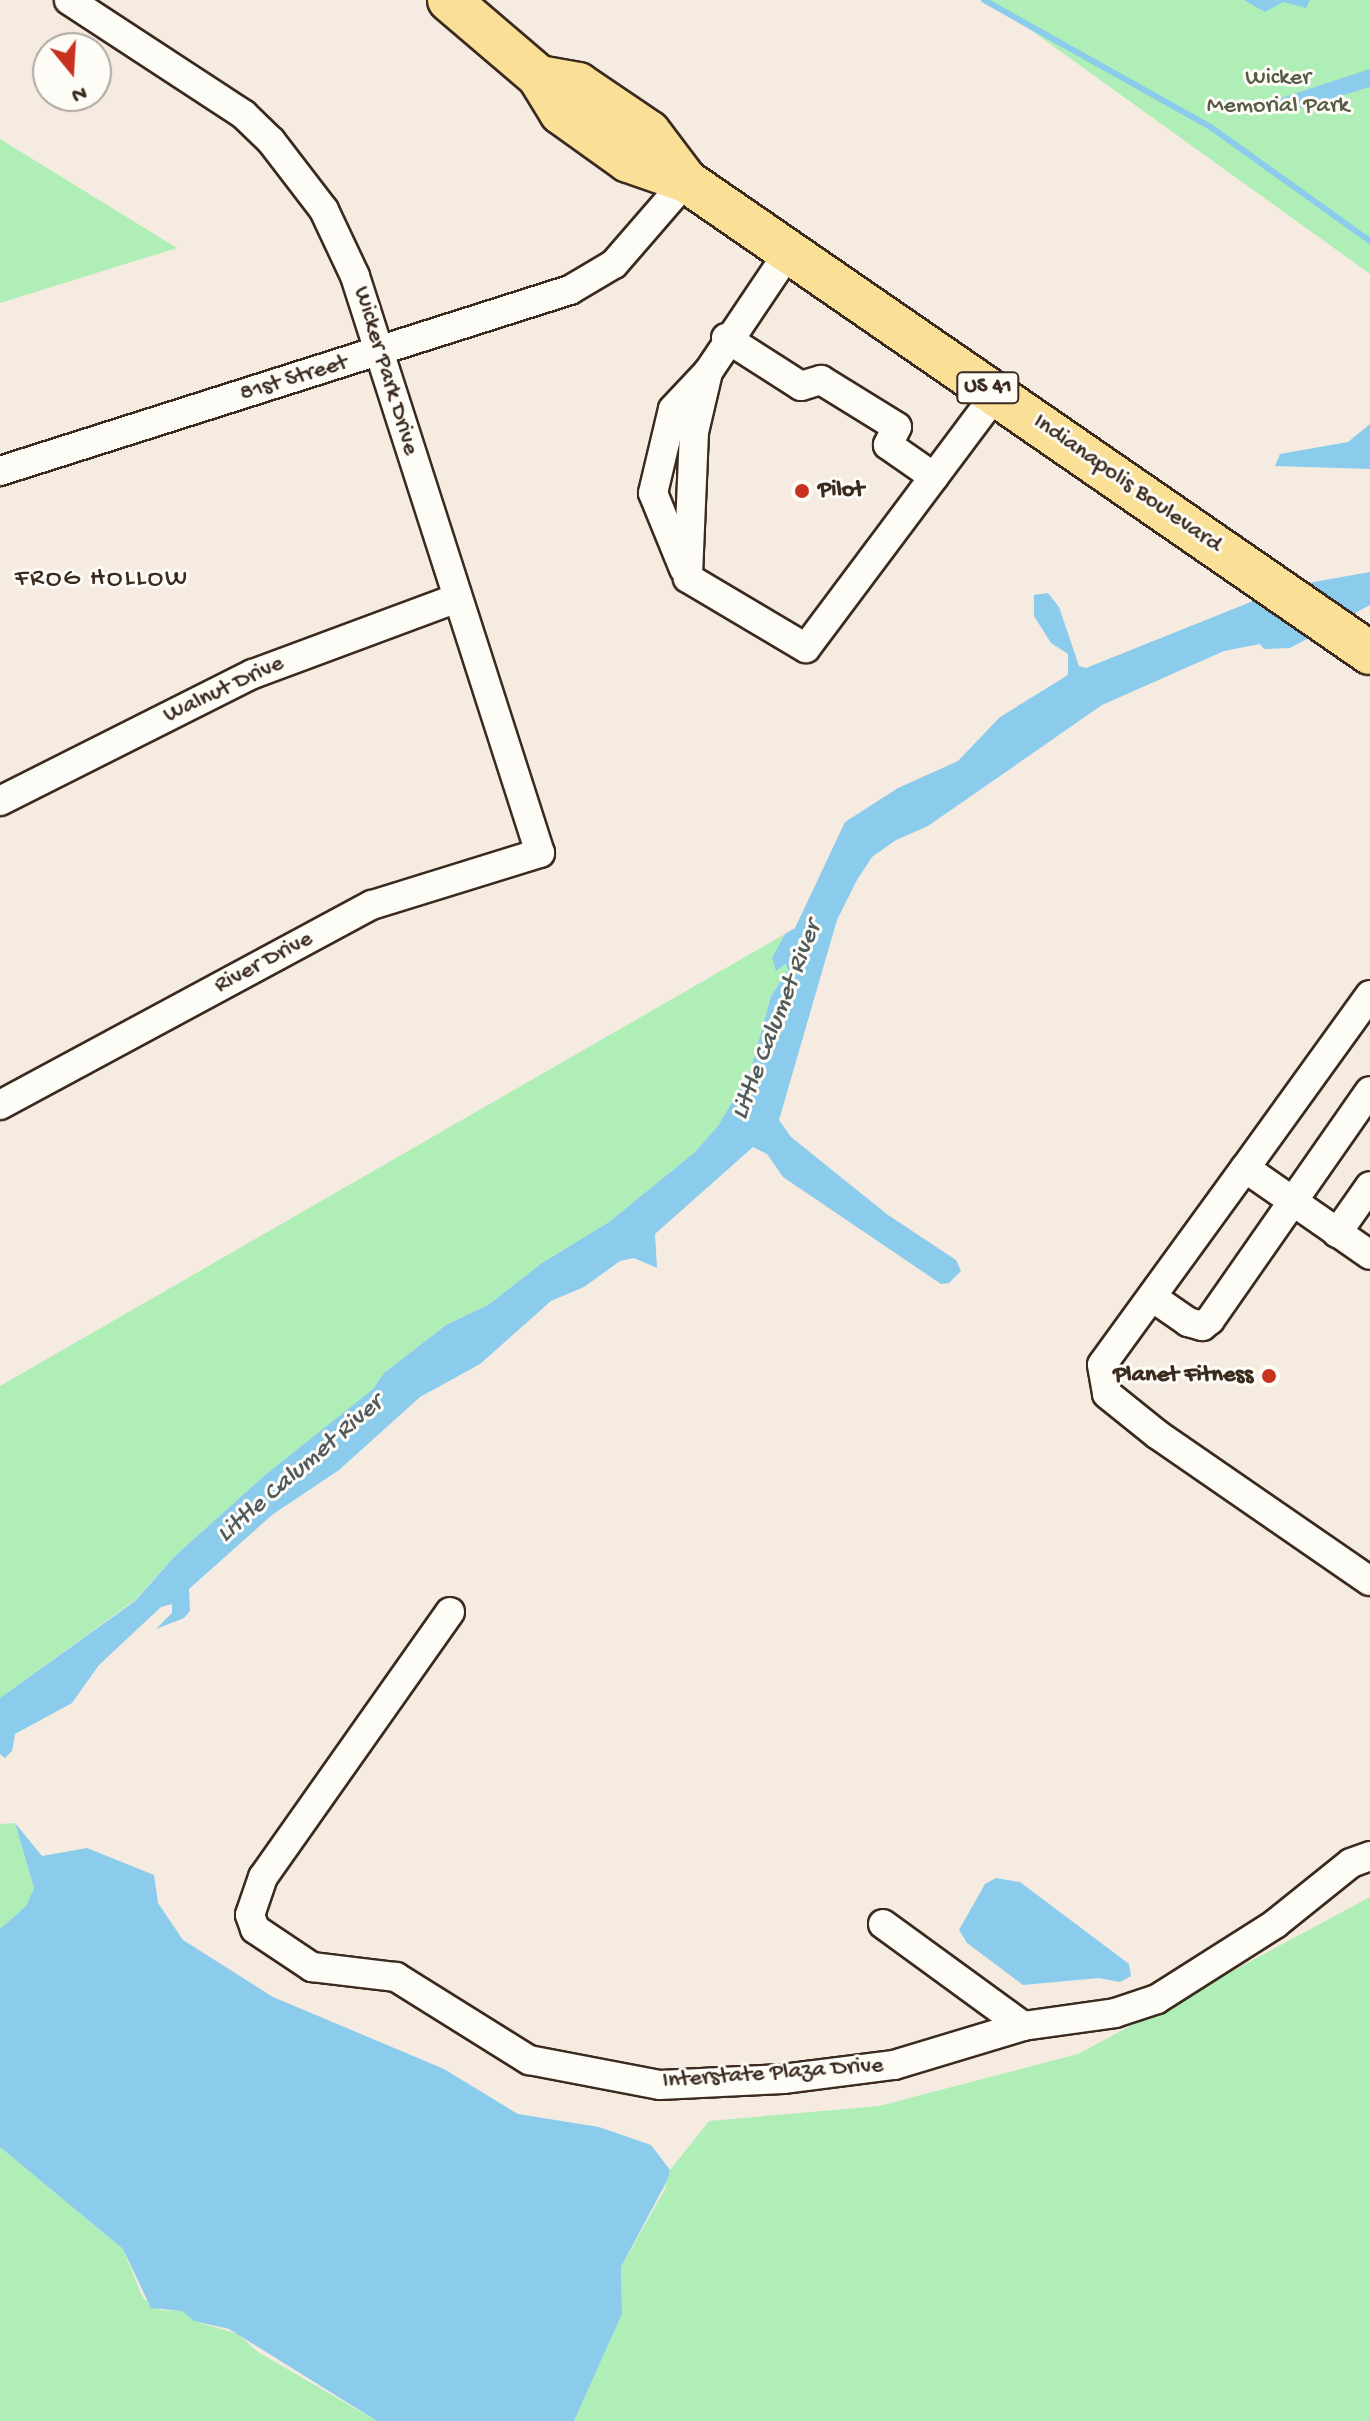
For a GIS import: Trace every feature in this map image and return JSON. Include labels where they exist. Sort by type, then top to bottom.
[{"type":"highway","name":"Indianapolis Boulevard","points":[[449,0],[539,77],[578,84],[649,132],[686,181],[1370,653]]},
{"type":"street","name":"Wicker Park Drive","points":[[69,0],[211,89],[271,141],[340,240],[540,853]]},
{"type":"street","name":"81st Street","points":[[0,471],[379,352],[595,279],[638,240],[686,181]]},
{"type":"street","points":[[688,578],[694,432],[708,372],[726,338],[790,250]]},
{"type":"street","points":[[726,338],[801,386],[821,380],[897,427],[888,445],[934,477]]},
{"type":"street","points":[[708,372],[673,409],[653,493],[688,578],[806,648],[996,394]]},
{"type":"street","name":"Walnut Drive","points":[[0,801],[253,674],[457,598]]},
{"type":"street","name":"River Drive","points":[[0,1105],[372,905],[540,853]]},
{"type":"street","points":[[1370,995],[1102,1365],[1107,1394],[1158,1435],[1370,1581]]},
{"type":"street","points":[[1152,1297],[1202,1326],[1293,1203],[1370,1091]]},
{"type":"street","points":[[1245,1168],[1370,1255]]},
{"type":"street","points":[[1337,1233],[1370,1186]]},
{"type":"street","name":"Interstate Plaza Drive","points":[[450,1612],[263,1877],[250,1915],[255,1929],[312,1967],[396,1977],[529,2060],[660,2085],[808,2077],[894,2065],[1023,2026],[1115,2013],[1157,1999],[1275,1924],[1351,1863],[1370,1856]]},
{"type":"street","points":[[883,1924],[1023,2026]]},
{"type":"green space","name":"Wicker Memorial Park","points":[[989,0],[1370,0],[1370,274]]},
{"type":"green space","points":[[0,139],[177,248],[0,303]]},
{"type":"green space","points":[[785,934],[772,958],[777,970],[787,963],[788,970],[771,996],[750,1072],[718,1126],[695,1152],[609,1222],[542,1263],[488,1305],[446,1325],[384,1373],[373,1389],[265,1475],[175,1556],[135,1600],[0,1698],[0,1386]]},
{"type":"green space","points":[[15,1823],[34,1888],[26,1906],[0,1929],[0,1824]]},
{"type":"green space","points":[[1370,1897],[1370,2421],[574,2421],[622,2314],[621,2267],[665,2189],[670,2170],[709,2121],[879,2106],[1078,2054]]},
{"type":"green space","points":[[0,2147],[123,2249],[143,2298],[160,2310],[182,2311],[194,2321],[238,2334],[258,2352],[377,2421],[0,2421]]},
{"type":"water","points":[[1244,0],[1310,0],[1306,8],[1283,2],[1265,12]]},
{"type":"water","points":[[1370,69],[1370,87],[1294,110],[1259,111],[1266,103]]},
{"type":"water","points":[[1370,424],[1370,469],[1275,466],[1280,454],[1348,442]]},
{"type":"water","name":"Little Calumet River","points":[[1370,572],[1370,605],[1290,648],[1264,649],[1260,644],[1224,651],[1102,705],[928,826],[896,840],[872,857],[857,880],[837,920],[779,1120],[791,1137],[888,1215],[956,1260],[961,1271],[949,1283],[941,1284],[783,1177],[767,1154],[753,1147],[655,1234],[657,1268],[634,1258],[620,1261],[584,1287],[551,1301],[480,1364],[420,1397],[339,1470],[272,1515],[189,1589],[190,1611],[184,1618],[156,1629],[172,1613],[172,1604],[161,1607],[99,1665],[72,1703],[15,1734],[12,1751],[5,1758],[0,1754],[0,1698],[135,1601],[175,1556],[265,1475],[373,1389],[384,1373],[446,1325],[488,1305],[542,1263],[609,1222],[695,1152],[718,1126],[750,1072],[771,996],[788,970],[786,964],[776,971],[772,958],[785,934],[795,928],[845,822],[898,788],[958,761],[1000,717],[1068,675],[1068,654],[1051,643],[1034,616],[1034,595],[1048,593],[1059,607],[1079,666],[1086,668],[1291,586]]},
{"type":"water","points":[[15,1823],[42,1856],[87,1848],[154,1875],[158,1903],[183,1940],[273,1997],[444,2069],[518,2114],[599,2127],[651,2145],[670,2170],[668,2179],[621,2267],[622,2314],[574,2421],[377,2421],[229,2329],[194,2321],[182,2311],[151,2308],[123,2249],[0,2147],[0,1929],[26,1906],[34,1888]]},
{"type":"water","points":[[996,1878],[1020,1882],[1129,1964],[1131,1976],[1120,1982],[1099,1978],[1023,1985],[967,1943],[959,1930],[985,1884]]},
{"type":"waterway","points":[[984,0],[1212,128],[1370,241]]},
{"type":"place","name":"Pilot","points":[[802,491]]},
{"type":"place","name":"Planet Fitness","points":[[1269,1376]]},
{"type":"district","name":"FROG HOLLOW","points":[[102,580]]}]
